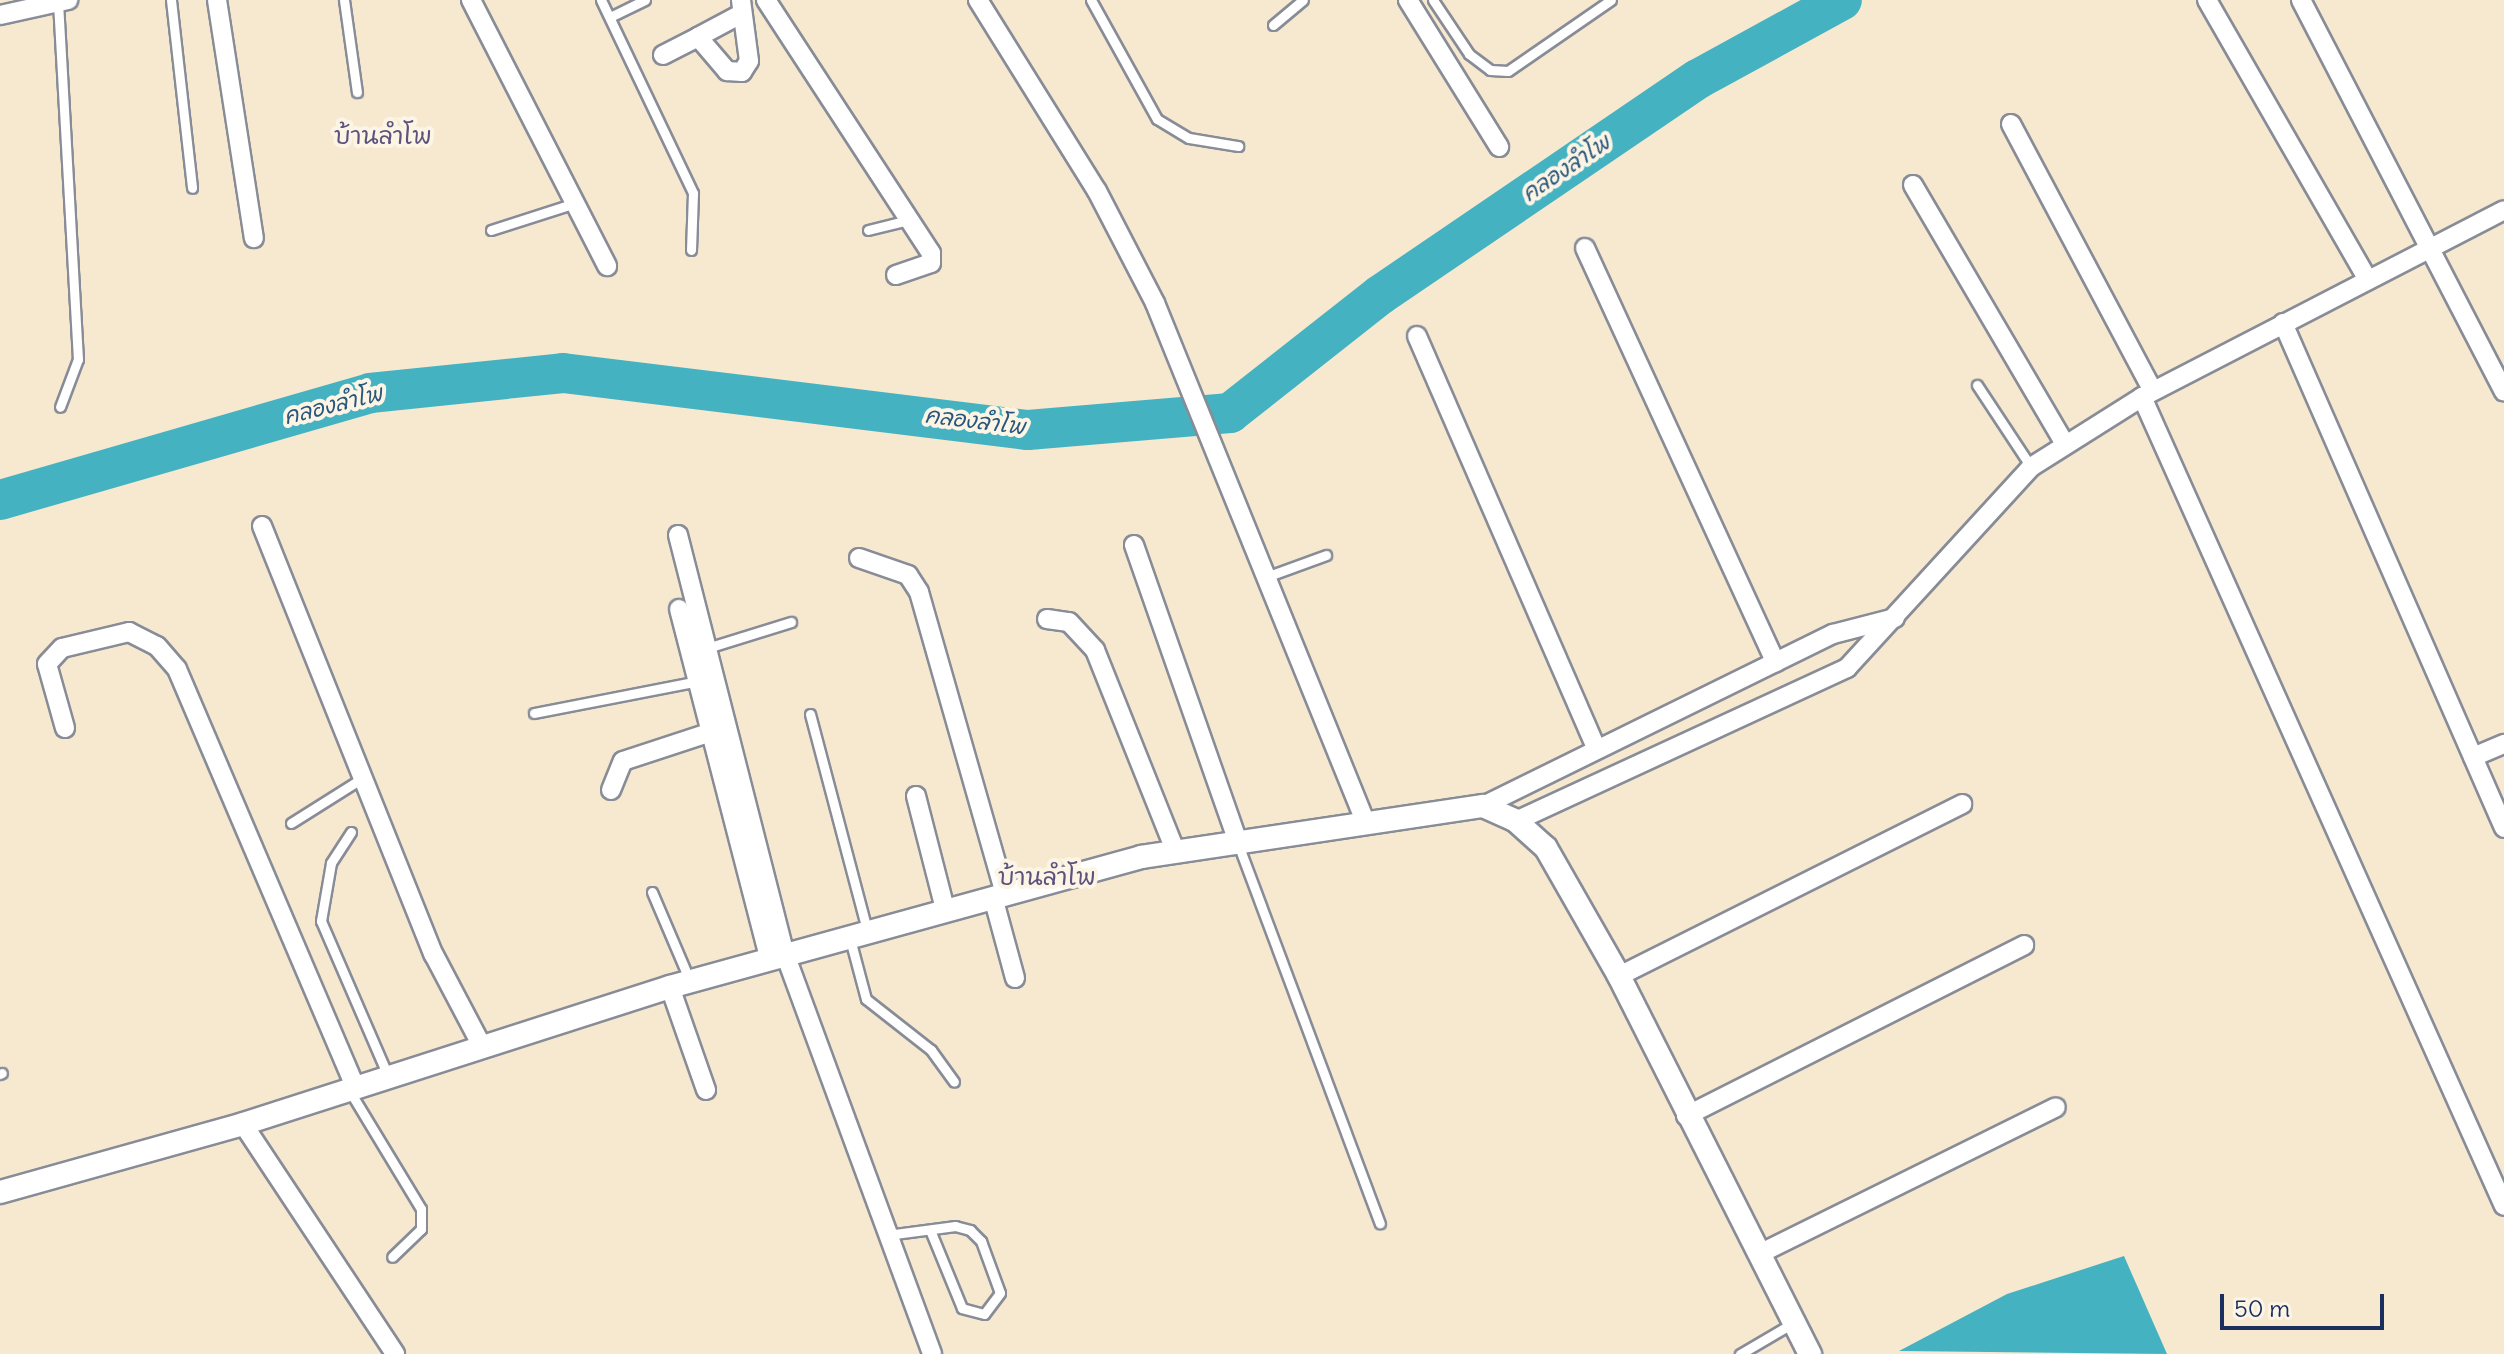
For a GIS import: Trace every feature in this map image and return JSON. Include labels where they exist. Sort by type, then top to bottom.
[{"type":"street","points":[[217,0],[254,238]]},
{"type":"street","points":[[471,0],[607,266]]},
{"type":"street","points":[[766,0],[904,221],[932,259],[896,275]]},
{"type":"street","points":[[978,0],[1097,191],[1155,303],[1365,821]]},
{"type":"street","points":[[1408,0],[1499,147]]},
{"type":"street","points":[[2207,0],[2368,280]]},
{"type":"street","points":[[2301,0],[2433,246],[2504,391]]},
{"type":"street","points":[[0,15],[61,1]]},
{"type":"street","points":[[663,55],[698,37],[741,7],[749,61],[742,72],[727,71],[698,37]]},
{"type":"street","points":[[2011,124],[2147,394],[2504,1206]]},
{"type":"street","points":[[1913,185],[2065,444]]},
{"type":"street","points":[[1516,821],[1847,668],[2031,467],[2147,394],[2504,210]]},
{"type":"street","points":[[1585,248],[1775,662]]},
{"type":"street","points":[[2283,323],[2504,828]]},
{"type":"street","points":[[1417,336],[1596,748]]},
{"type":"street","points":[[262,526],[361,779],[482,1046]]},
{"type":"street","points":[[678,535],[777,956]]},
{"type":"street","points":[[1134,545],[1236,837]]},
{"type":"street","points":[[859,558],[908,575],[919,592],[999,895],[1015,978]]},
{"type":"street","points":[[679,609],[711,732],[777,956],[932,1354]]},
{"type":"street","points":[[0,1192],[243,1124],[680,984],[945,909],[1236,837],[1483,806],[1833,634],[1895,618]]},
{"type":"street","points":[[1047,619],[1069,622],[1095,650],[1175,850]]},
{"type":"street","points":[[65,728],[47,664],[62,648],[129,632],[157,646],[177,669],[352,1089]]},
{"type":"street","points":[[611,790],[623,761],[711,732]]},
{"type":"street","points":[[2473,757],[2504,744]]},
{"type":"street","points":[[916,796],[945,909]]},
{"type":"street","points":[[1619,976],[1962,804]]},
{"type":"street","points":[[1483,806],[1516,821],[1546,848],[1619,976],[1686,1116],[1810,1354]]},
{"type":"street","points":[[1686,1116],[2024,945]]},
{"type":"street","points":[[680,984],[706,1090]]},
{"type":"street","points":[[1759,1254],[2056,1107]]},
{"type":"street","points":[[243,1124],[395,1354]]},
{"type":"lane","points":[[171,0],[192,188]]},
{"type":"lane","points":[[344,0],[357,92]]},
{"type":"lane","points":[[601,0],[693,193],[691,250]]},
{"type":"lane","points":[[610,17],[645,0]]},
{"type":"lane","points":[[1091,0],[1157,119],[1189,138],[1238,146]]},
{"type":"lane","points":[[1273,25],[1303,0]]},
{"type":"lane","points":[[1433,0],[1469,54],[1490,70],[1508,71],[1611,0]]},
{"type":"lane","points":[[60,407],[78,359],[61,1]]},
{"type":"lane","points":[[491,230],[575,203]]},
{"type":"lane","points":[[868,230],[904,221]]},
{"type":"lane","points":[[1977,385],[2031,467]]},
{"type":"lane","points":[[1266,577],[1326,555]]},
{"type":"lane","points":[[707,648],[791,622]]},
{"type":"lane","points":[[534,713],[698,681]]},
{"type":"lane","points":[[810,714],[858,933],[866,999],[931,1050],[954,1082]]},
{"type":"lane","points":[[291,823],[361,779]]},
{"type":"lane","points":[[351,832],[331,863],[321,921],[388,1076]]},
{"type":"lane","points":[[1236,837],[1380,1223]]},
{"type":"lane","points":[[652,892],[680,984]]},
{"type":"lane","points":[[352,1089],[421,1209],[421,1229],[392,1257]]},
{"type":"lane","points":[[887,1235],[955,1226],[981,1241],[1000,1293],[984,1314],[962,1308],[930,1230]]},
{"type":"lane","points":[[1740,1354],[1794,1323]]},
{"type":"water","points":[[2124,1256],[2167,1354],[1899,1351],[2007,1294]]},
{"type":"waterway","name":"คลองลำโพ","points":[[0,500],[370,393],[563,373],[1028,430],[1230,413],[1380,295],[1698,79],[1842,0]]},
{"type":"district","name":"บ้านลำโพ","points":[[383,136]]},
{"type":"district","name":"บ้านลำโพ","points":[[1047,877]]}]
